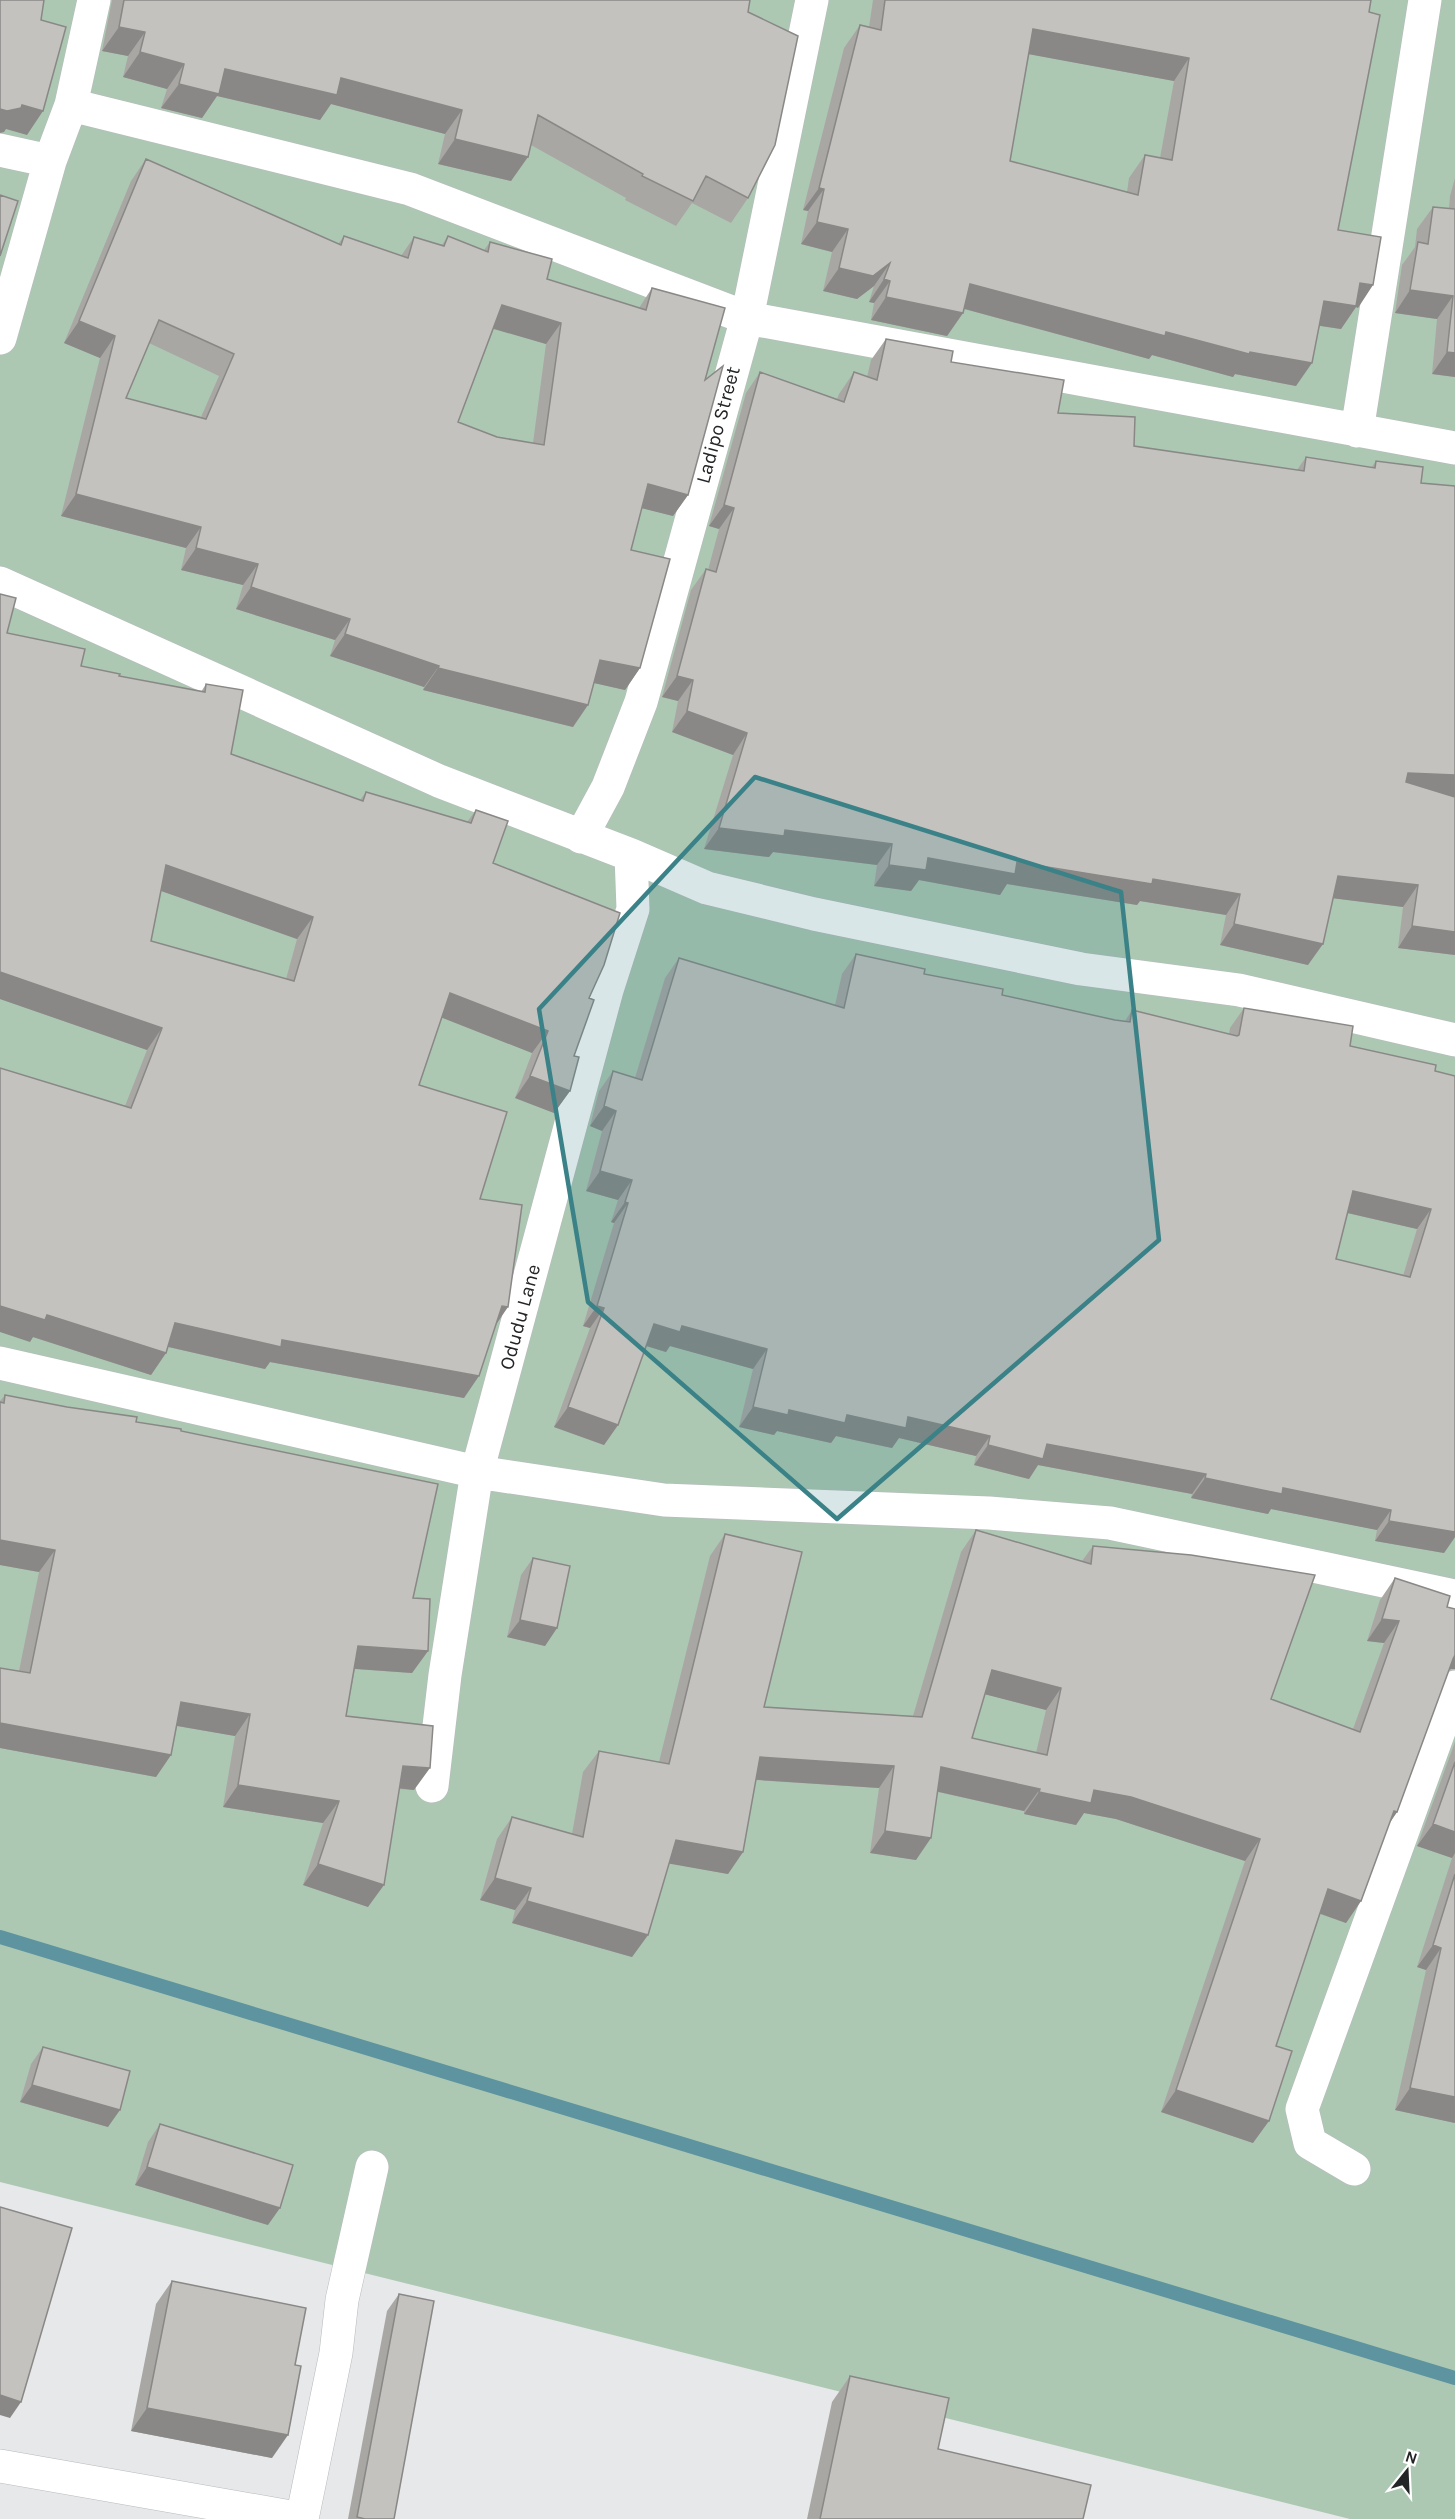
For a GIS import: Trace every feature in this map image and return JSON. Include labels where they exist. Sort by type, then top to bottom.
[{"type":"street","points":[[0,338],[50,160],[71,105],[94,0]]},
{"type":"street","name":"Ladipo Street","points":[[581,837],[608,787],[641,702],[747,318],[812,0]]},
{"type":"street","points":[[1357,431],[1425,0]]},
{"type":"street","points":[[71,105],[410,189],[747,318],[1455,448]]},
{"type":"street","points":[[0,150],[50,160]]},
{"type":"street","points":[[0,583],[439,781],[631,855],[707,888],[813,914],[1082,969],[1239,990],[1455,1040]]},
{"type":"street","name":"Odudu Lane","points":[[432,1786],[445,1675],[477,1472],[607,990],[633,909],[631,855]]},
{"type":"street","points":[[0,1363],[477,1472],[664,1500],[989,1513],[1110,1523],[1455,1596]]},
{"type":"street","points":[[1354,2169],[1310,2143],[1302,2109],[1455,1687]]},
{"type":"street","points":[[0,2466],[302,2519],[336,2354],[342,2300],[372,2167]]},
{"type":"highlighted area","points":[[755,777],[1121,892],[1159,1240],[837,1519],[588,1302],[539,1009]]},
{"type":"green space","points":[[0,0],[1455,0],[1455,2519],[1350,2519],[0,2182]]},
{"type":"building","points":[[0,0],[44,0],[41,20],[66,27],[43,111],[22,105],[21,108],[7,111],[0,109]]},
{"type":"building","points":[[124,0],[750,0],[748,12],[798,36],[775,145],[748,198],[706,176],[693,201],[642,176],[643,174],[538,115],[528,157],[455,139],[462,110],[341,78],[337,95],[225,69],[219,94],[179,84],[184,64],[140,52],[145,32],[119,27]]},
{"type":"building","points":[[885,0],[1371,0],[1369,12],[1380,15],[1338,230],[1381,237],[1373,285],[1360,283],[1356,306],[1324,301],[1312,363],[1250,352],[1249,354],[1166,332],[1165,336],[970,284],[963,313],[886,297],[890,281],[884,279],[890,263],[873,276],[839,268],[848,229],[817,222],[824,189],[819,188],[860,25],[881,30]],"holes":[[[1033,29],[1189,58],[1172,160],[1145,155],[1138,195],[1010,161]]]},
{"type":"building","points":[[146,159],[341,245],[344,236],[408,258],[414,237],[444,246],[448,236],[488,252],[490,242],[552,259],[547,279],[646,310],[652,288],[725,308],[705,380],[723,366],[688,495],[648,484],[631,550],[670,559],[640,668],[600,660],[588,705],[438,668],[439,666],[345,634],[350,619],[251,587],[258,564],[196,548],[201,527],[76,494],[115,336],[79,321]],"holes":[[[502,305],[561,323],[544,445],[497,437],[458,422]],[[159,320],[234,354],[206,419],[126,398]]]},
{"type":"building","points":[[0,195],[18,201],[0,256]]},
{"type":"building","points":[[1433,207],[1455,209],[1455,353],[1447,352],[1453,296],[1410,290],[1418,242],[1428,244]]},
{"type":"building","points":[[886,339],[953,351],[951,362],[1064,380],[1058,413],[1135,417],[1134,446],[1304,471],[1306,457],[1375,468],[1376,461],[1423,467],[1421,483],[1455,486],[1455,775],[1408,773],[1406,782],[1455,797],[1455,932],[1412,926],[1418,885],[1338,876],[1323,944],[1234,924],[1240,894],[1153,879],[1152,884],[1017,862],[1015,874],[928,858],[926,870],[889,865],[892,844],[785,830],[784,836],[719,828],[747,733],[687,711],[693,680],[677,676],[706,569],[716,572],[734,508],[724,505],[760,372],[844,402],[854,372],[877,380]]},
{"type":"building","points":[[0,594],[16,598],[7,633],[85,649],[81,666],[120,674],[119,676],[205,692],[206,684],[243,690],[231,754],[363,801],[366,792],[471,823],[476,810],[508,821],[493,863],[620,913],[604,965],[589,998],[594,1000],[574,1056],[579,1057],[570,1091],[530,1076],[548,1031],[450,993],[419,1085],[507,1112],[480,1199],[522,1205],[508,1307],[502,1306],[479,1376],[282,1340],[281,1347],[175,1323],[166,1353],[47,1315],[45,1320],[0,1306],[0,1068],[131,1108],[162,1028],[0,972]],"holes":[[[166,865],[313,917],[294,981],[151,941]]]},
{"type":"building","points":[[856,954],[925,969],[924,974],[1003,989],[1002,995],[1115,1020],[1130,1022],[1132,1010],[1237,1036],[1244,1008],[1353,1026],[1350,1046],[1436,1065],[1435,1071],[1455,1076],[1455,1532],[1389,1521],[1391,1510],[1283,1488],[1282,1494],[1205,1478],[1206,1474],[1047,1444],[1043,1459],[988,1445],[990,1436],[908,1417],[906,1428],[847,1415],[845,1423],[789,1410],[788,1415],[753,1407],[767,1349],[682,1326],[680,1332],[654,1324],[618,1425],[568,1407],[604,1308],[597,1306],[628,1203],[625,1202],[632,1180],[600,1171],[616,1111],[604,1106],[613,1071],[642,1080],[679,958],[844,1008]],"holes":[[[1353,1191],[1431,1209],[1410,1277],[1336,1259]]]},
{"type":"building","points":[[5,1395],[137,1417],[136,1422],[181,1429],[181,1431],[438,1484],[413,1598],[430,1599],[428,1651],[358,1646],[346,1716],[433,1726],[430,1768],[403,1766],[384,1885],[318,1864],[339,1801],[238,1785],[250,1714],[181,1702],[171,1755],[0,1723],[0,1668],[30,1673],[55,1550],[0,1540],[0,1402],[4,1403]]},
{"type":"building","points":[[976,1530],[1091,1564],[1093,1546],[1191,1555],[1315,1575],[1271,1699],[1360,1732],[1399,1621],[1382,1619],[1395,1578],[1450,1596],[1447,1607],[1455,1609],[1455,1655],[1397,1812],[1394,1811],[1361,1901],[1328,1889],[1276,2046],[1292,2051],[1269,2121],[1176,2090],[1260,1839],[1131,1797],[1094,1790],[1091,1803],[941,1767],[931,1838],[885,1831],[894,1766],[760,1757],[743,1852],[676,1840],[648,1935],[527,1901],[531,1888],[495,1878],[512,1817],[583,1837],[599,1751],[669,1764],[725,1534],[802,1552],[764,1707],[922,1717]],"holes":[[[992,1670],[1061,1688],[1047,1755],[972,1738]]]},
{"type":"building","points":[[533,1558],[570,1566],[557,1628],[520,1620]]},
{"type":"building","points":[[1455,1762],[1455,1832],[1433,1824]]},
{"type":"building","points":[[1455,1874],[1455,2097],[1410,2088],[1441,1948],[1433,1945]]},
{"type":"building","points":[[43,2047],[130,2071],[120,2110],[32,2085]]},
{"type":"building","points":[[160,2124],[293,2165],[280,2208],[147,2167]]},
{"type":"building","points":[[0,2207],[72,2228],[21,2402],[0,2395]]},
{"type":"building","points":[[172,2281],[306,2308],[295,2365],[301,2366],[288,2435],[147,2408]]},
{"type":"building","points":[[399,2294],[434,2301],[394,2519],[365,2519],[357,2517]]},
{"type":"building","points":[[850,2376],[949,2398],[938,2449],[1091,2485],[1083,2519],[820,2519]]},
{"type":"waterway","points":[[0,1937],[1455,2378]]}]
